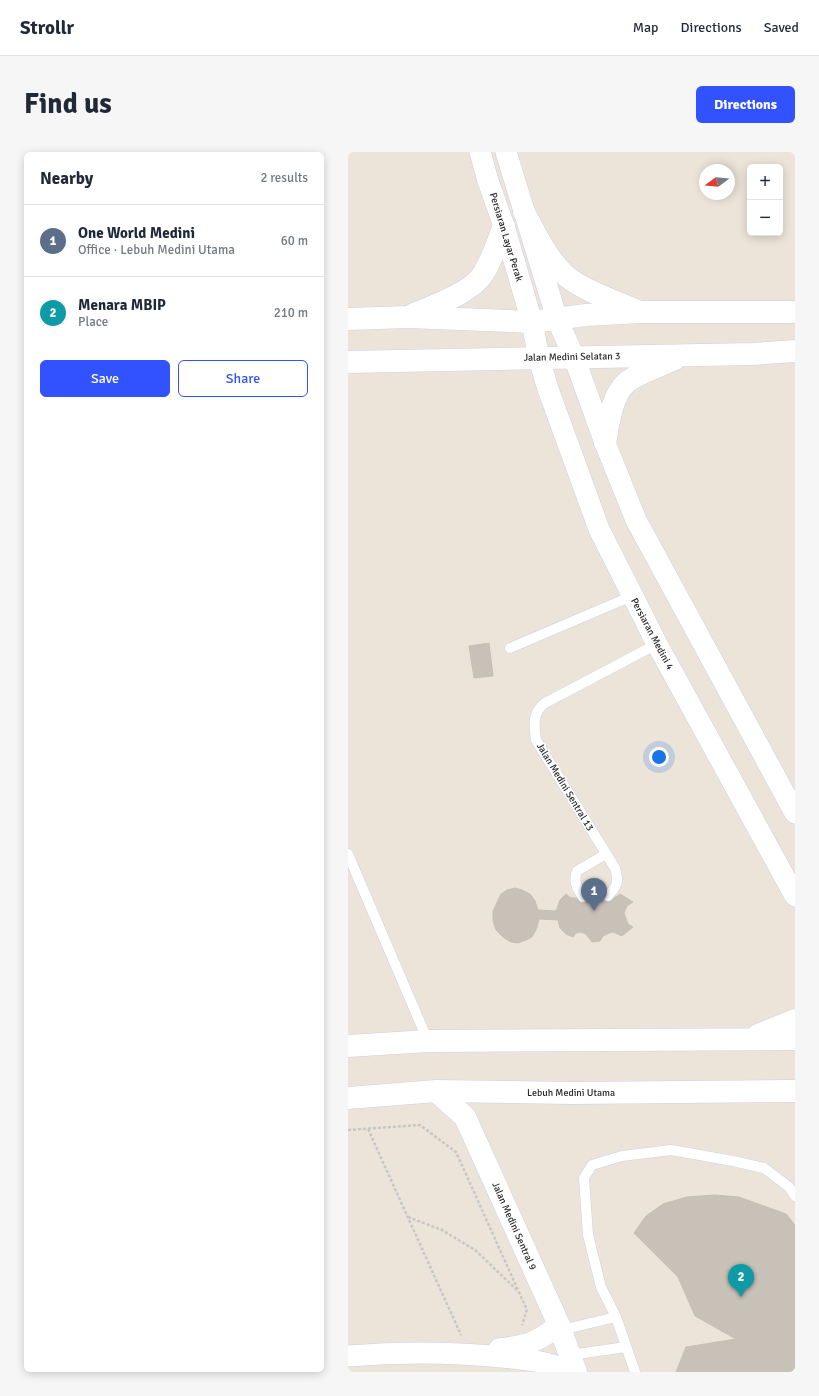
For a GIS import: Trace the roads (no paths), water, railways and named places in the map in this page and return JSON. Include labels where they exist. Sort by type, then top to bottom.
[{"type":"street","name":"Persiaran Layar Perak","points":[[480,152],[488,181],[504,226],[532,322],[539,358]]},
{"type":"street","points":[[506,152],[557,319],[574,357],[605,443],[636,520],[795,813]]},
{"type":"street","points":[[524,212],[546,253],[564,274],[585,288],[641,312]]},
{"type":"street","points":[[408,317],[471,287],[483,274],[504,226]]},
{"type":"street","points":[[348,319],[408,317],[532,322],[586,315],[641,312],[795,312]]},
{"type":"street","name":"Jalan Medini Selatan 3","points":[[348,362],[683,356],[795,351]]},
{"type":"street","points":[[605,443],[618,393],[627,382],[645,372],[683,356]]},
{"type":"street","name":"Persiaran Medini 4","points":[[539,358],[548,389],[599,529],[657,644],[795,896]]},
{"type":"street","points":[[747,1039],[795,1020]]},
{"type":"street","points":[[348,1046],[428,1041],[795,1039]]},
{"type":"street","name":"Lebuh Medini Utama","points":[[348,1098],[436,1090],[573,1093],[795,1092]]},
{"type":"street","name":"Jalan Medini Sentral 9","points":[[436,1090],[465,1117],[560,1328],[571,1366]]},
{"type":"street","points":[[348,1356],[461,1344],[527,1345],[560,1328]]},
{"type":"street","points":[[461,1344],[559,1367],[571,1366]]},
{"type":"lane","points":[[510,648],[632,596]]},
{"type":"lane","name":"Jalan Medini Sentral 13","points":[[608,896],[614,889],[618,879],[615,868],[536,740],[536,714],[538,708],[545,703],[657,644]]},
{"type":"lane","points":[[348,854],[428,1041]]},
{"type":"lane","points":[[583,897],[576,884],[576,871],[606,854]]},
{"type":"lane","points":[[634,1372],[616,1317],[601,1287],[588,1235],[584,1178],[592,1164],[622,1156],[671,1150],[764,1168],[789,1187],[795,1196]]},
{"type":"lane","points":[[560,1328],[616,1317]]},
{"type":"lane","points":[[571,1366],[626,1347]]},
{"type":"place","name":"One World Medini","points":[[594,911]]},
{"type":"place","name":"Menara MBIP","points":[[741,1297]]}]
